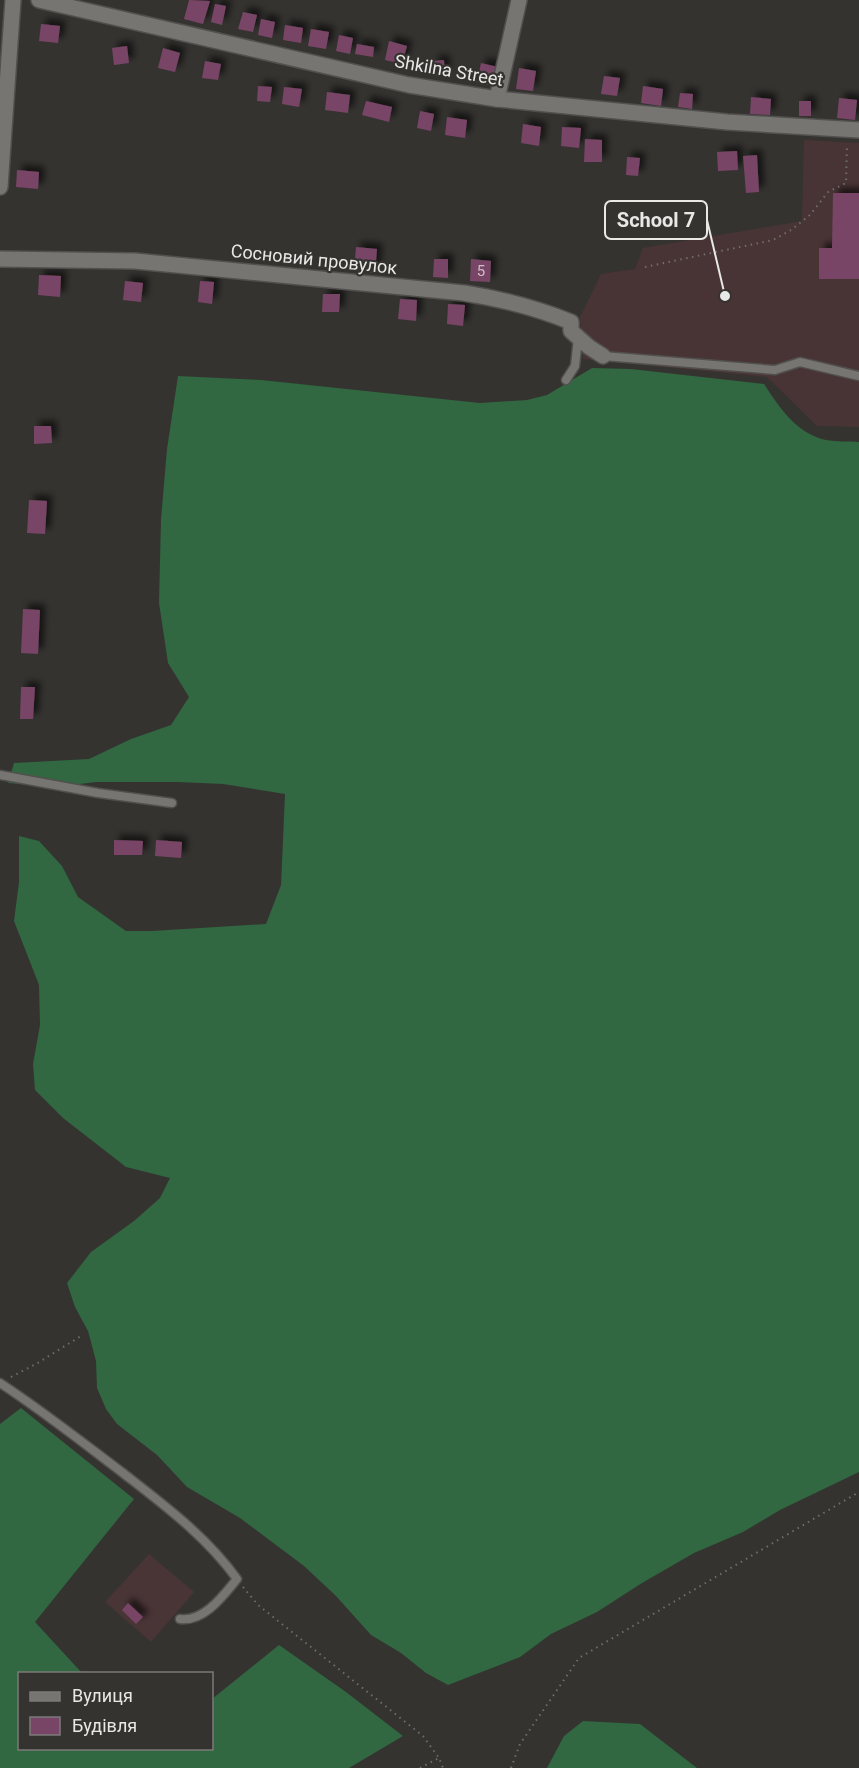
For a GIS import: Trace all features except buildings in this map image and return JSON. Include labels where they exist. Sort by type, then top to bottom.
[{"type":"street","points":[[0,187],[13,0]]},
{"type":"street","name":"Shkilna Street","points":[[39,0],[409,85],[497,99],[727,122],[853,129]]},
{"type":"street","points":[[497,99],[519,0]]},
{"type":"street","name":"Сосновий провулок","points":[[0,259],[135,261],[464,293],[503,299],[571,322],[571,331],[603,356]]},
{"type":"lane","points":[[566,380],[574,366],[578,337]]},
{"type":"lane","points":[[603,356],[775,370],[800,362],[859,376]]},
{"type":"lane","points":[[0,774],[98,793],[172,803]]},
{"type":"lane","points":[[4,1381],[159,1501],[221,1557],[237,1579],[204,1613],[188,1620],[180,1619]]},
{"type":"path","points":[[645,267],[773,240],[791,230],[810,214],[828,192],[846,183],[853,129]]},
{"type":"path","points":[[4,1381],[81,1336]]},
{"type":"path","points":[[511,1768],[520,1744],[579,1658],[859,1492]]},
{"type":"path","points":[[237,1579],[258,1605],[423,1736],[444,1768]]},
{"type":"path","points":[[420,1768],[439,1758]]},
{"type":"shaded area","points":[[804,140],[859,143],[859,427],[817,426],[767,377],[583,359],[580,317],[601,274],[635,269],[643,248],[802,221]]},
{"type":"shaded area","points":[[149,1554],[194,1592],[151,1642],[105,1602]]},
{"type":"green space","points":[[592,368],[631,369],[764,384],[790,418],[806,432],[826,440],[859,442],[859,1472],[780,1510],[743,1532],[694,1553],[597,1612],[551,1634],[520,1657],[448,1685],[426,1673],[401,1653],[371,1635],[336,1596],[304,1566],[240,1518],[187,1487],[157,1455],[117,1424],[106,1409],[97,1388],[96,1361],[88,1331],[75,1307],[67,1283],[91,1252],[134,1221],[160,1198],[170,1178],[126,1167],[63,1118],[35,1090],[33,1064],[40,1025],[39,985],[14,921],[19,882],[19,836],[39,841],[62,866],[78,897],[126,931],[266,924],[281,885],[285,794],[223,784],[178,782],[96,782],[56,787],[8,783],[14,763],[89,759],[131,739],[171,725],[189,697],[168,663],[159,603],[161,519],[167,449],[178,376],[261,380],[480,403],[527,400],[547,395]]},
{"type":"green space","points":[[21,1408],[134,1499],[35,1622],[81,1672],[18,1672],[18,1750],[213,1750],[213,1698],[279,1645],[403,1736],[349,1768],[0,1768],[0,1424]]},
{"type":"green space","points":[[583,1721],[640,1724],[697,1768],[547,1768],[564,1736]]},
{"type":"place","name":"School 7","points":[[725,296]]}]
